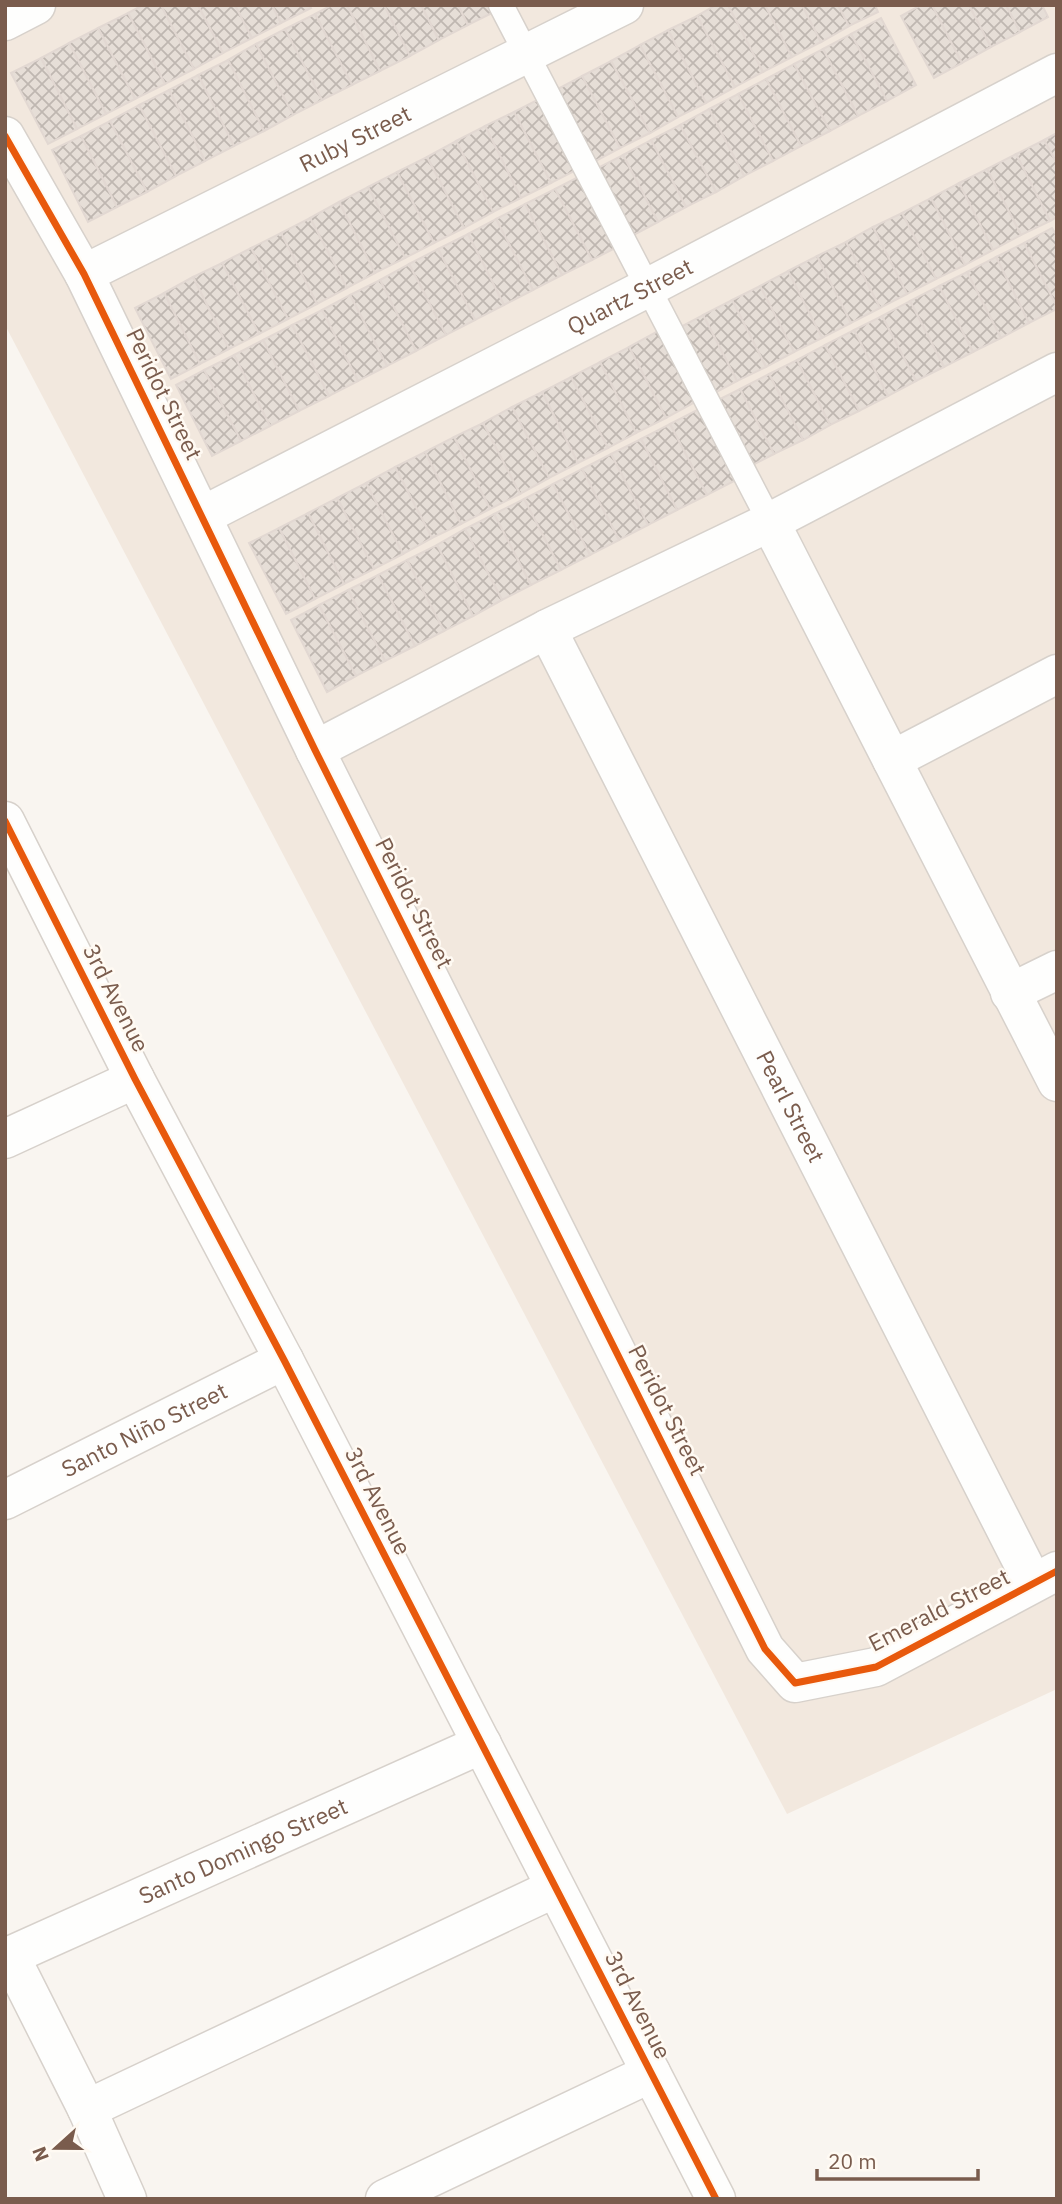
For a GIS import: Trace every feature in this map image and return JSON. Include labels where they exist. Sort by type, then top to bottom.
[{"type":"street","points":[[5,21],[36,5]]},
{"type":"street","name":"Ruby Street","points":[[84,274],[624,5]]},
{"type":"street","name":"Quartz Street","points":[[202,516],[647,288],[1057,73]]},
{"type":"street","name":"Peridot Street","points":[[5,136],[84,274],[316,750],[765,1649],[795,1683]]},
{"type":"street","points":[[316,750],[547,629],[770,522],[1057,372]]},
{"type":"street","points":[[770,522],[1057,1082]]},
{"type":"street","name":"Pearl Street","points":[[547,629],[1045,1577]]},
{"type":"street","points":[[892,760],[1057,674]]},
{"type":"street","name":"3rd Avenue","points":[[5,821],[135,1079],[284,1360],[716,2199]]},
{"type":"street","points":[[1010,993],[1057,970]]},
{"type":"street","points":[[5,1139],[135,1079]]},
{"type":"street","name":"Santo Niño Street","points":[[5,1500],[284,1360]]},
{"type":"street","name":"Emerald Street","points":[[795,1683],[876,1667],[1045,1577]]},
{"type":"street","name":"Santo Domingo Street","points":[[8,1957],[482,1745]]},
{"type":"street","points":[[88,2109],[555,1888]]},
{"type":"street","points":[[8,1957],[88,2109],[127,2199]]},
{"type":"street","points":[[385,2199],[651,2073]]},
{"type":"lane","points":[[501,5],[770,522]]},
{"type":"shaded area","points":[[5,5],[1057,5],[1057,1689],[787,1814],[5,325]]},
{"type":"building","points":[[143,5],[161,5],[194,69],[165,84],[128,13]]},
{"type":"building","points":[[161,5],[198,5],[223,53],[194,69]]},
{"type":"building","points":[[198,5],[235,5],[252,38],[223,53]]},
{"type":"building","points":[[235,5],[272,5],[281,23],[252,38]]},
{"type":"building","points":[[272,5],[309,5],[311,8],[281,23]]},
{"type":"building","points":[[332,5],[347,5],[380,71],[352,85],[315,14]]},
{"type":"building","points":[[347,5],[384,5],[410,56],[380,71]]},
{"type":"building","points":[[384,5],[421,5],[439,40],[410,56]]},
{"type":"building","points":[[421,5],[458,5],[468,25],[439,40]]},
{"type":"building","points":[[458,5],[495,5],[498,10],[468,25]]},
{"type":"building","points":[[716,5],[728,5],[763,72],[735,87],[697,16]]},
{"type":"building","points":[[728,5],[765,5],[792,57],[763,72]]},
{"type":"building","points":[[765,5],[802,5],[821,42],[792,57]]},
{"type":"building","points":[[802,5],[838,5],[849,26],[821,42]]},
{"type":"building","points":[[838,5],[875,5],[878,12],[849,26]]},
{"type":"building","points":[[921,5],[932,5],[962,63],[934,78],[901,16]]},
{"type":"building","points":[[932,5],[969,5],[991,47],[962,63]]},
{"type":"building","points":[[969,5],[1006,5],[1020,32],[991,47]]},
{"type":"building","points":[[1006,5],[1042,5],[1048,17],[1020,32]]},
{"type":"building","points":[[128,13],[165,84],[135,99],[98,28]]},
{"type":"building","points":[[315,14],[352,85],[322,100],[285,29]]},
{"type":"building","points":[[697,16],[735,87],[706,103],[668,30]]},
{"type":"building","points":[[881,18],[916,85],[887,101],[851,34]]},
{"type":"building","points":[[98,28],[135,99],[106,114],[69,43]]},
{"type":"building","points":[[285,29],[322,100],[293,115],[256,44]]},
{"type":"building","points":[[668,30],[706,103],[678,117],[640,45]]},
{"type":"building","points":[[851,34],[887,101],[858,116],[823,49]]},
{"type":"building","points":[[69,43],[106,114],[77,129],[41,58]]},
{"type":"building","points":[[256,44],[293,115],[264,131],[228,60]]},
{"type":"building","points":[[640,45],[678,117],[650,133],[611,61]]},
{"type":"building","points":[[823,49],[858,116],[830,131],[794,64]]},
{"type":"building","points":[[41,58],[77,129],[48,144],[11,73]]},
{"type":"building","points":[[228,60],[264,131],[234,146],[198,75]]},
{"type":"building","points":[[611,61],[650,133],[620,148],[582,76]]},
{"type":"building","points":[[794,64],[830,131],[801,146],[766,79]]},
{"type":"building","points":[[198,75],[234,146],[205,161],[169,90]]},
{"type":"building","points":[[582,76],[620,148],[592,163],[554,91]]},
{"type":"building","points":[[766,79],[801,146],[773,161],[738,94]]},
{"type":"building","points":[[169,90],[205,161],[176,176],[139,105]]},
{"type":"building","points":[[738,94],[773,161],[744,176],[709,109]]},
{"type":"building","points":[[543,97],[580,168],[551,183],[514,112]]},
{"type":"building","points":[[139,105],[176,176],[147,192],[110,121]]},
{"type":"building","points":[[709,109],[744,176],[716,192],[680,125]]},
{"type":"building","points":[[514,112],[551,183],[521,198],[485,126]]},
{"type":"building","points":[[110,121],[147,192],[117,207],[81,136]]},
{"type":"building","points":[[680,125],[716,192],[686,207],[651,140]]},
{"type":"building","points":[[485,126],[521,198],[493,212],[456,141]]},
{"type":"building","points":[[1057,133],[1057,164],[1044,140]]},
{"type":"building","points":[[81,136],[117,207],[88,222],[52,150]]},
{"type":"building","points":[[651,140],[686,207],[658,222],[623,155]]},
{"type":"building","points":[[1044,140],[1057,164],[1057,217],[1050,221],[1016,154]]},
{"type":"building","points":[[456,141],[493,212],[464,228],[427,157]]},
{"type":"building","points":[[1016,154],[1050,221],[1021,235],[987,169]]},
{"type":"building","points":[[623,155],[658,222],[630,237],[594,170]]},
{"type":"building","points":[[427,157],[464,228],[434,243],[397,172]]},
{"type":"building","points":[[987,169],[1021,235],[993,250],[959,183]]},
{"type":"building","points":[[397,172],[434,243],[405,258],[368,187]]},
{"type":"building","points":[[584,174],[621,245],[592,260],[555,189]]},
{"type":"building","points":[[959,183],[993,250],[965,265],[931,198]]},
{"type":"building","points":[[368,187],[405,258],[375,273],[339,202]]},
{"type":"building","points":[[555,189],[592,260],[562,275],[525,204]]},
{"type":"building","points":[[931,198],[965,265],[936,279],[902,213]]},
{"type":"building","points":[[339,202],[375,273],[347,288],[310,218]]},
{"type":"building","points":[[525,204],[562,275],[533,290],[496,219]]},
{"type":"building","points":[[902,213],[936,279],[907,294],[873,227]]},
{"type":"building","points":[[310,218],[347,288],[317,304],[281,233]]},
{"type":"building","points":[[496,219],[533,290],[504,305],[468,234]]},
{"type":"building","points":[[873,227],[907,294],[880,308],[846,242]]},
{"type":"building","points":[[1052,228],[1057,236],[1057,307],[1024,243]]},
{"type":"building","points":[[281,233],[317,304],[288,319],[251,248]]},
{"type":"building","points":[[468,234],[504,305],[475,320],[438,249]]},
{"type":"building","points":[[846,242],[880,308],[851,323],[817,256]]},
{"type":"building","points":[[1024,243],[1057,307],[1029,323],[996,257]]},
{"type":"building","points":[[251,248],[288,319],[259,334],[222,263]]},
{"type":"building","points":[[438,249],[475,320],[446,335],[409,264]]},
{"type":"building","points":[[817,256],[851,323],[822,338],[788,271]]},
{"type":"building","points":[[996,257],[1029,323],[1001,338],[967,272]]},
{"type":"building","points":[[222,263],[259,334],[229,349],[193,277]]},
{"type":"building","points":[[409,264],[446,335],[416,351],[380,280]]},
{"type":"building","points":[[788,271],[822,338],[794,352],[760,286]]},
{"type":"building","points":[[967,272],[1001,338],[973,352],[939,286]]},
{"type":"building","points":[[193,277],[229,349],[200,364],[164,293]]},
{"type":"building","points":[[380,280],[416,351],[387,366],[350,295]]},
{"type":"building","points":[[760,286],[794,352],[766,367],[732,300]]},
{"type":"building","points":[[939,286],[973,352],[944,367],[910,301]]},
{"type":"building","points":[[164,293],[200,364],[171,379],[135,308]]},
{"type":"building","points":[[350,295],[387,366],[358,381],[322,310]]},
{"type":"building","points":[[732,300],[766,367],[737,381],[703,315]]},
{"type":"building","points":[[910,301],[944,367],[916,381],[882,316]]},
{"type":"building","points":[[322,310],[358,381],[329,396],[292,325]]},
{"type":"building","points":[[703,315],[737,381],[709,396],[675,330]]},
{"type":"building","points":[[882,316],[916,381],[888,396],[854,330]]},
{"type":"building","points":[[292,325],[329,396],[299,411],[263,340]]},
{"type":"building","points":[[854,330],[888,396],[859,411],[825,345]]},
{"type":"building","points":[[658,331],[695,402],[666,418],[629,347]]},
{"type":"building","points":[[263,340],[299,411],[270,426],[234,355]]},
{"type":"building","points":[[825,345],[859,411],[830,425],[797,360]]},
{"type":"building","points":[[629,347],[666,418],[636,433],[600,362]]},
{"type":"building","points":[[234,355],[270,426],[241,441],[204,370]]},
{"type":"building","points":[[797,360],[830,425],[803,440],[769,374]]},
{"type":"building","points":[[600,362],[636,433],[608,448],[571,377]]},
{"type":"building","points":[[204,370],[241,441],[212,456],[176,385]]},
{"type":"building","points":[[769,374],[803,440],[774,454],[740,389]]},
{"type":"building","points":[[571,377],[608,448],[578,463],[542,392]]},
{"type":"building","points":[[740,389],[774,454],[745,469],[712,403]]},
{"type":"building","points":[[542,392],[578,463],[549,478],[512,407]]},
{"type":"building","points":[[512,407],[549,478],[520,494],[483,423]]},
{"type":"building","points":[[699,409],[736,480],[707,495],[670,424]]},
{"type":"building","points":[[483,423],[520,494],[490,509],[454,437]]},
{"type":"building","points":[[670,424],[707,495],[677,510],[641,439]]},
{"type":"building","points":[[454,437],[490,509],[461,524],[425,452]]},
{"type":"building","points":[[641,439],[677,510],[648,525],[611,454]]},
{"type":"building","points":[[425,452],[461,524],[432,538],[395,467]]},
{"type":"building","points":[[611,454],[648,525],[619,540],[582,469]]},
{"type":"building","points":[[395,467],[432,538],[403,554],[366,483]]},
{"type":"building","points":[[582,469],[619,540],[590,555],[553,484]]},
{"type":"building","points":[[366,483],[403,554],[374,569],[337,498]]},
{"type":"building","points":[[553,484],[590,555],[561,570],[524,499]]},
{"type":"building","points":[[337,498],[374,569],[344,584],[308,513]]},
{"type":"building","points":[[524,499],[561,570],[531,585],[494,514]]},
{"type":"building","points":[[308,513],[344,584],[315,599],[279,528]]},
{"type":"building","points":[[494,514],[531,585],[502,600],[465,529]]},
{"type":"building","points":[[279,528],[315,599],[286,614],[249,543]]},
{"type":"building","points":[[465,529],[502,600],[473,616],[437,545]]},
{"type":"building","points":[[437,545],[473,616],[444,631],[407,560]]},
{"type":"building","points":[[407,560],[444,631],[415,646],[378,575]]},
{"type":"building","points":[[378,575],[415,646],[385,661],[348,590]]},
{"type":"building","points":[[348,590],[385,661],[356,676],[319,605]]},
{"type":"building","points":[[319,605],[356,676],[327,692],[291,620]]},
{"type":"cycle path","points":[[5,136],[84,274],[315,750],[765,1649],[795,1683],[876,1667],[1057,1571]]},
{"type":"cycle path","points":[[5,821],[135,1079],[284,1360],[716,2199]]}]
